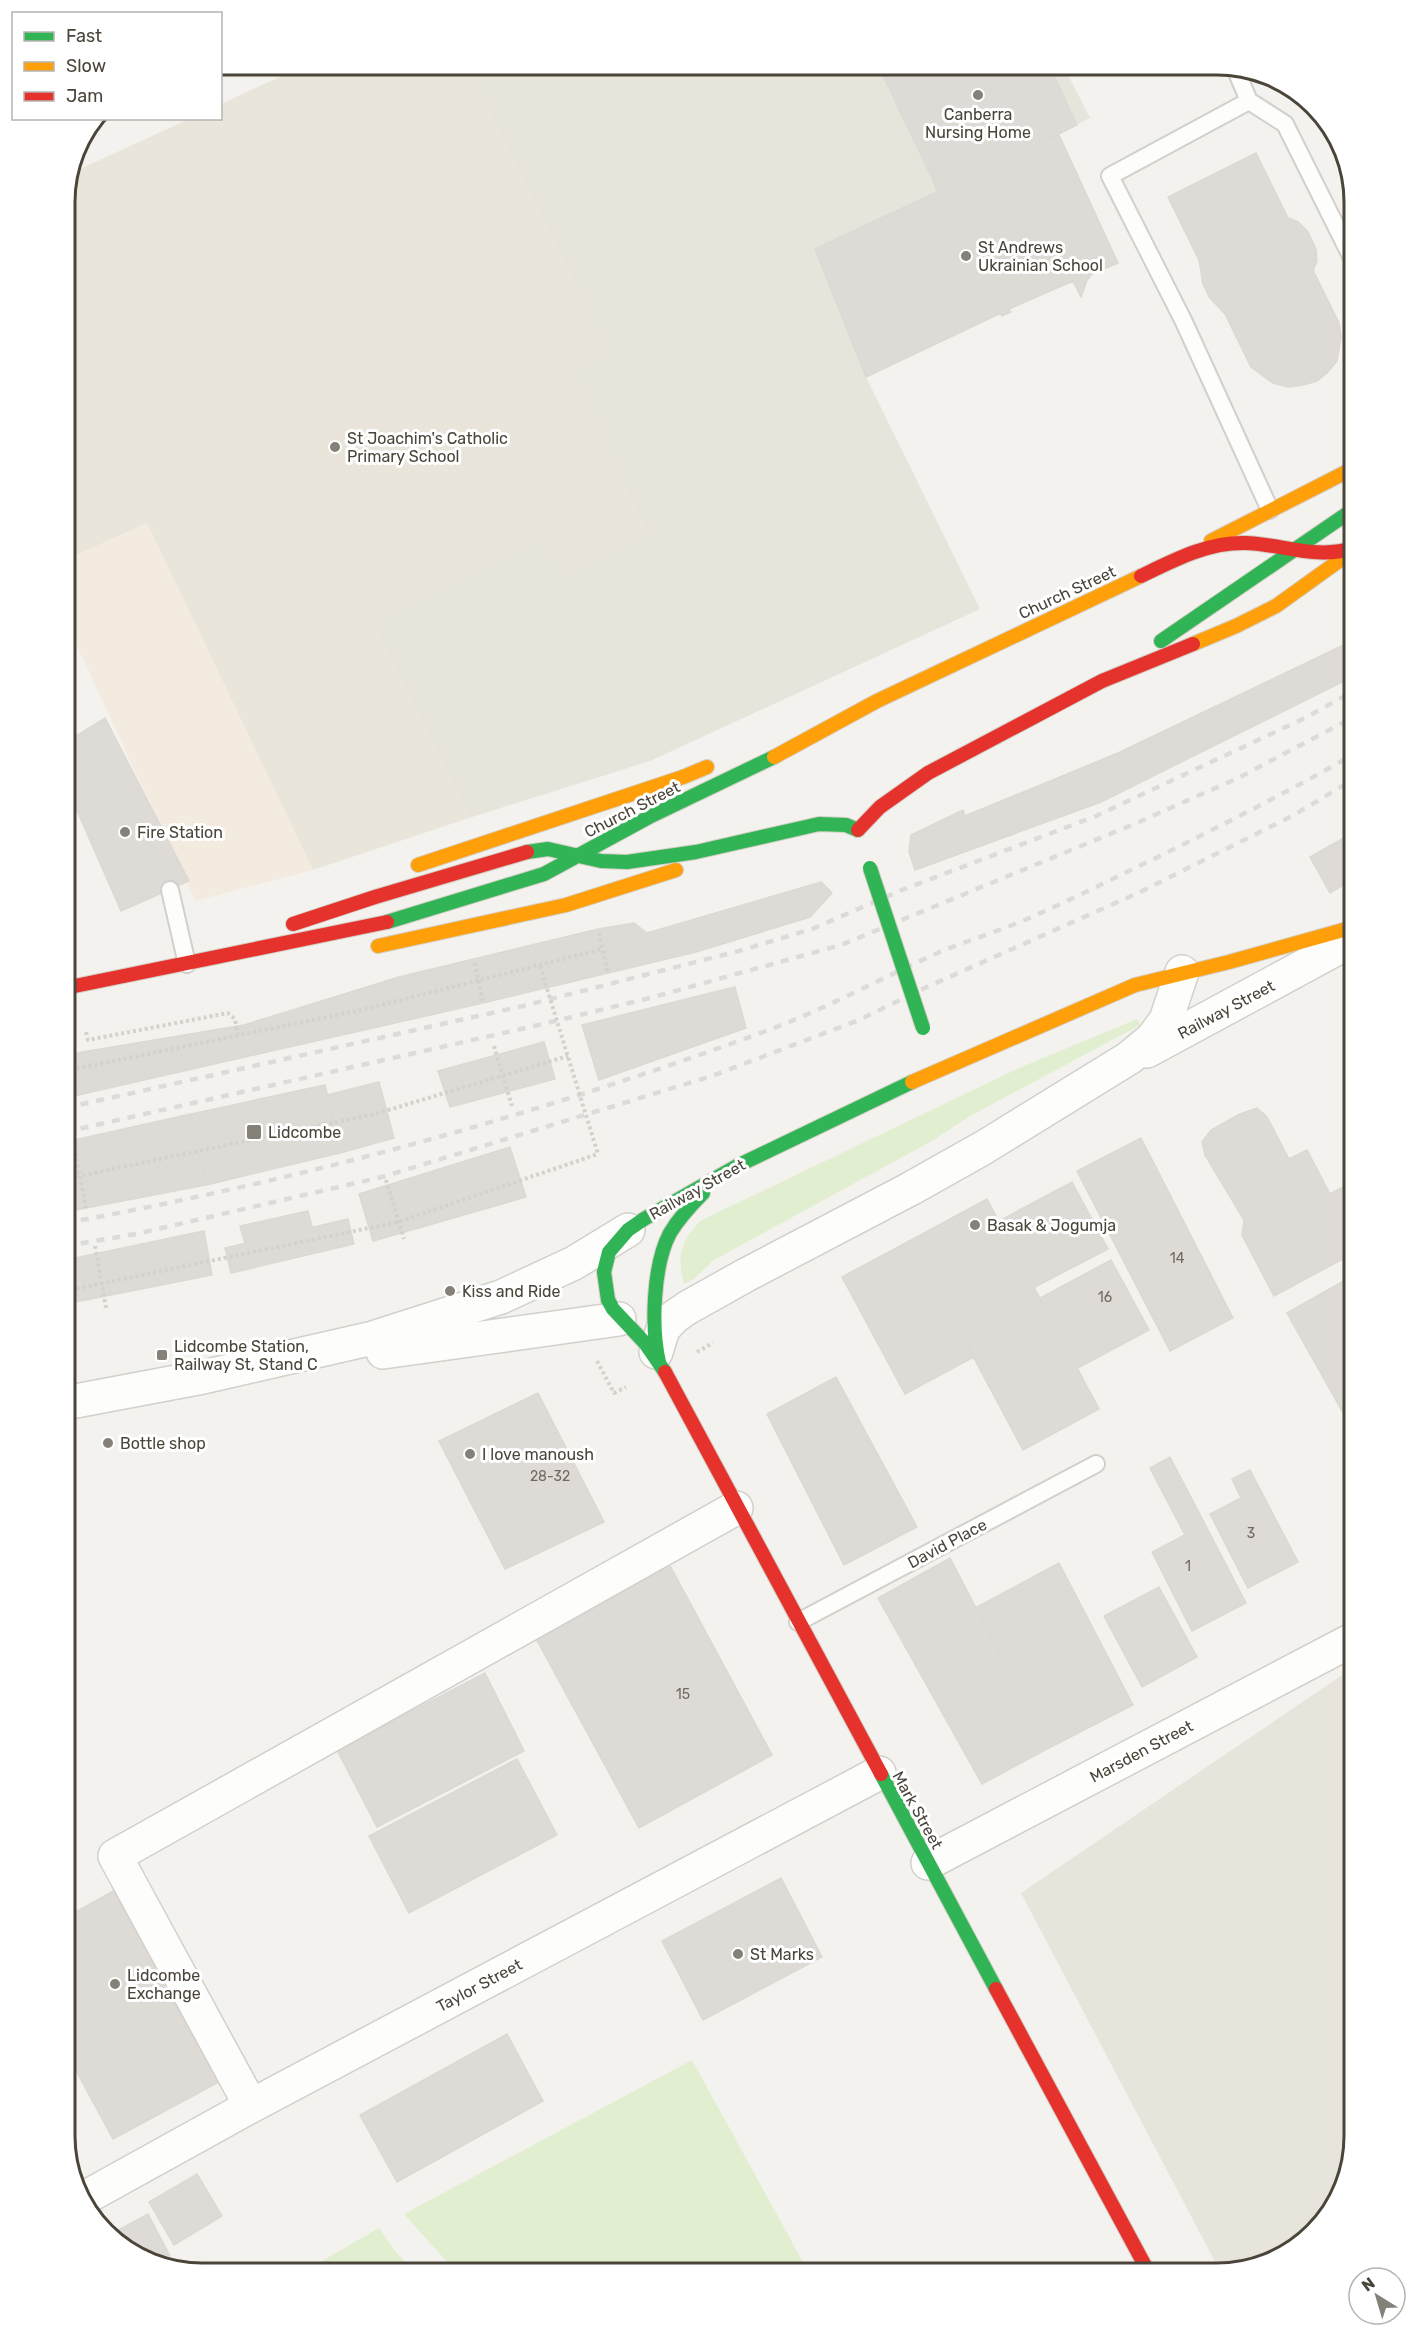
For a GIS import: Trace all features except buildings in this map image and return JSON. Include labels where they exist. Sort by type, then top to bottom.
[{"type":"street","points":[[1180,557],[1344,473]]},
{"type":"street","points":[[1102,681],[1344,516]]},
{"type":"street","name":"Church Street","points":[[580,855],[649,817],[770,759],[877,701],[1180,557],[1230,544],[1263,544],[1294,551],[1330,553],[1344,551]]},
{"type":"street","name":"Church Street","points":[[580,855],[600,861],[666,857],[751,841],[827,822],[848,824],[859,835],[880,807],[928,773],[1102,681],[1236,626],[1276,606],[1344,556]]},
{"type":"street","points":[[782,736],[877,701]]},
{"type":"street","points":[[408,868],[683,777],[719,761]]},
{"type":"street","points":[[366,948],[535,913],[594,897],[668,873],[751,841]]},
{"type":"street","points":[[268,931],[538,849],[552,848],[580,855]]},
{"type":"street","points":[[75,986],[398,920],[544,874],[580,855]]},
{"type":"street","points":[[869,863],[924,1034]]},
{"type":"street","points":[[187,964],[268,931],[370,884]]},
{"type":"street","name":"Railway Street","points":[[75,1401],[203,1377],[373,1338],[501,1297],[574,1263],[673,1201],[933,1065],[1135,985],[1344,930]]},
{"type":"street","name":"Railway Street","points":[[656,1318],[687,1308],[910,1189],[1098,1078],[1344,944]]},
{"type":"street","points":[[187,964],[246,964]]},
{"type":"street","name":"Railway Street","points":[[1098,1078],[1129,1058],[1152,1039],[1169,1014],[1182,972]]},
{"type":"street","name":"Mark Street","points":[[658,1357],[656,1318],[658,1263],[665,1243],[690,1206],[737,1166]]},
{"type":"street","points":[[628,1230],[609,1252],[605,1263],[608,1300],[619,1318],[656,1318]]},
{"type":"street","name":"Railway Street","points":[[658,1357],[663,1329],[687,1308]]},
{"type":"street","name":"Railway Street","points":[[203,1377],[619,1318]]},
{"type":"street","name":"Mark Street","points":[[619,1318],[658,1357],[736,1508],[1143,2263]]},
{"type":"street","points":[[251,2106],[115,1856],[736,1508]]},
{"type":"street","name":"Marsden Street","points":[[928,1863],[1344,1644]]},
{"type":"street","name":"Taylor Street","points":[[89,2194],[251,2106],[879,1773]]},
{"type":"lane","points":[[1238,77],[1250,101],[1285,124],[1344,242]]},
{"type":"lane","points":[[1250,101],[1110,176],[1184,322],[1270,510]]},
{"type":"lane","points":[[170,890],[187,964]]},
{"type":"lane","name":"David Place","points":[[798,1622],[1096,1464]]},
{"type":"path","points":[[598,929],[608,974]]},
{"type":"path","points":[[75,1069],[357,1011],[603,949]]},
{"type":"path","points":[[474,959],[483,1003]]},
{"type":"path","points":[[75,1289],[398,1222],[598,1154],[540,966]]},
{"type":"path","points":[[86,1032],[88,1040],[228,1013],[235,1019],[238,1036]]},
{"type":"path","points":[[495,1046],[512,1106]]},
{"type":"path","points":[[75,1176],[375,1114],[568,1056]]},
{"type":"path","points":[[75,1151],[86,1208]]},
{"type":"path","points":[[386,1180],[404,1239]]},
{"type":"path","points":[[95,1246],[106,1308]]},
{"type":"path","points":[[696,1352],[713,1343]]},
{"type":"path","points":[[595,1359],[614,1393],[626,1387]]},
{"type":"shaded area","name":"St Joachim's Catholic Primary School","points":[[283,75],[472,75],[606,352],[570,372],[647,533],[565,570],[545,535],[371,619],[469,818],[313,870],[147,523],[75,555],[75,194],[79,169],[187,120],[222,120],[222,104]]},
{"type":"shaded area","points":[[472,75],[1068,75],[1090,118],[1004,161],[933,180],[937,192],[815,249],[866,377],[980,609],[650,761],[469,818],[371,619],[545,534],[647,533],[569,371],[606,352]]},
{"type":"shaded area","points":[[147,523],[313,870],[195,901],[75,642],[75,555]]},
{"type":"shaded area","points":[[1344,1674],[1343,2153],[1340,2169],[1331,2192],[1323,2207],[1301,2232],[1288,2242],[1258,2256],[1242,2261],[1216,2263],[1021,1893]]},
{"type":"green space","points":[[1137,1019],[1140,1025],[972,1115],[930,1142],[714,1260],[694,1279],[684,1284],[681,1265],[682,1250],[688,1236],[700,1221],[1019,1068]]},
{"type":"green space","points":[[692,2060],[804,2263],[448,2263],[404,2214]]},
{"type":"green space","points":[[379,2228],[406,2263],[318,2263]]},
{"type":"railway","points":[[75,1106],[523,1006],[739,951],[812,929],[902,890],[1096,816],[1305,718],[1344,697]]},
{"type":"railway","points":[[75,1130],[530,1027],[650,998],[841,945],[1139,822],[1238,778],[1344,722]]},
{"type":"railway","points":[[75,1221],[243,1187],[419,1142],[594,1090],[766,1031],[811,1013],[942,951],[1076,897],[1232,820],[1344,760]]},
{"type":"railway","points":[[75,1244],[136,1234],[382,1177],[712,1076],[859,1020],[927,987],[1138,893],[1294,815],[1344,785]]},
{"type":"traffic: fast","points":[[1161,641],[1344,516]]},
{"type":"traffic: fast","points":[[387,922],[544,874],[649,817],[774,757]]},
{"type":"traffic: fast","points":[[527,852],[548,849],[601,861],[627,862],[696,852],[819,824],[846,825],[858,830]]},
{"type":"traffic: fast","points":[[870,868],[923,1028]]},
{"type":"traffic: fast","points":[[665,1372],[645,1343],[613,1309],[608,1300],[604,1272],[609,1252],[628,1230],[644,1219],[737,1166],[912,1082]]},
{"type":"traffic: fast","points":[[659,1362],[654,1314],[657,1279],[664,1246],[677,1222],[703,1193]]},
{"type":"traffic: fast","points":[[881,1774],[996,1989]]},
{"type":"traffic: slow","points":[[1211,541],[1344,473]]},
{"type":"traffic: slow","points":[[1193,644],[1276,606],[1344,557]]},
{"type":"traffic: slow","points":[[774,757],[877,701],[1141,576]]},
{"type":"traffic: slow","points":[[418,865],[707,767]]},
{"type":"traffic: slow","points":[[378,946],[566,905],[676,870]]},
{"type":"traffic: slow","points":[[912,1082],[1135,985],[1344,930]]},
{"type":"traffic: jam","points":[[1141,576],[1192,553],[1231,543],[1259,544],[1313,552],[1344,550]]},
{"type":"traffic: jam","points":[[858,830],[880,807],[928,773],[1102,681],[1193,644]]},
{"type":"traffic: jam","points":[[293,924],[527,852]]},
{"type":"traffic: jam","points":[[75,986],[387,922]]},
{"type":"traffic: jam","points":[[665,1372],[881,1774]]},
{"type":"traffic: jam","points":[[996,1989],[1144,2263]]},
{"type":"place","name":"Canberra Nursing Home","points":[[978,95]]},
{"type":"place","name":"St Andrews Ukrainian School","points":[[966,256]]},
{"type":"place","name":"St Joachim's Catholic Primary School","points":[[335,447]]},
{"type":"place","name":"Fire Station","points":[[125,832]]},
{"type":"place","name":"Lidcombe","points":[[254,1132]]},
{"type":"place","name":"Basak & Jogumja","points":[[975,1225]]},
{"type":"place","name":"Kiss and Ride","points":[[450,1291]]},
{"type":"place","name":"Lidcombe Station, Railway St, Stand C","points":[[162,1355]]},
{"type":"place","name":"Bottle shop","points":[[108,1443]]},
{"type":"place","name":"I love manoush","points":[[470,1454]]},
{"type":"place","name":"St Marks","points":[[738,1954]]},
{"type":"place","name":"Lidcombe Exchange","points":[[115,1984]]}]
